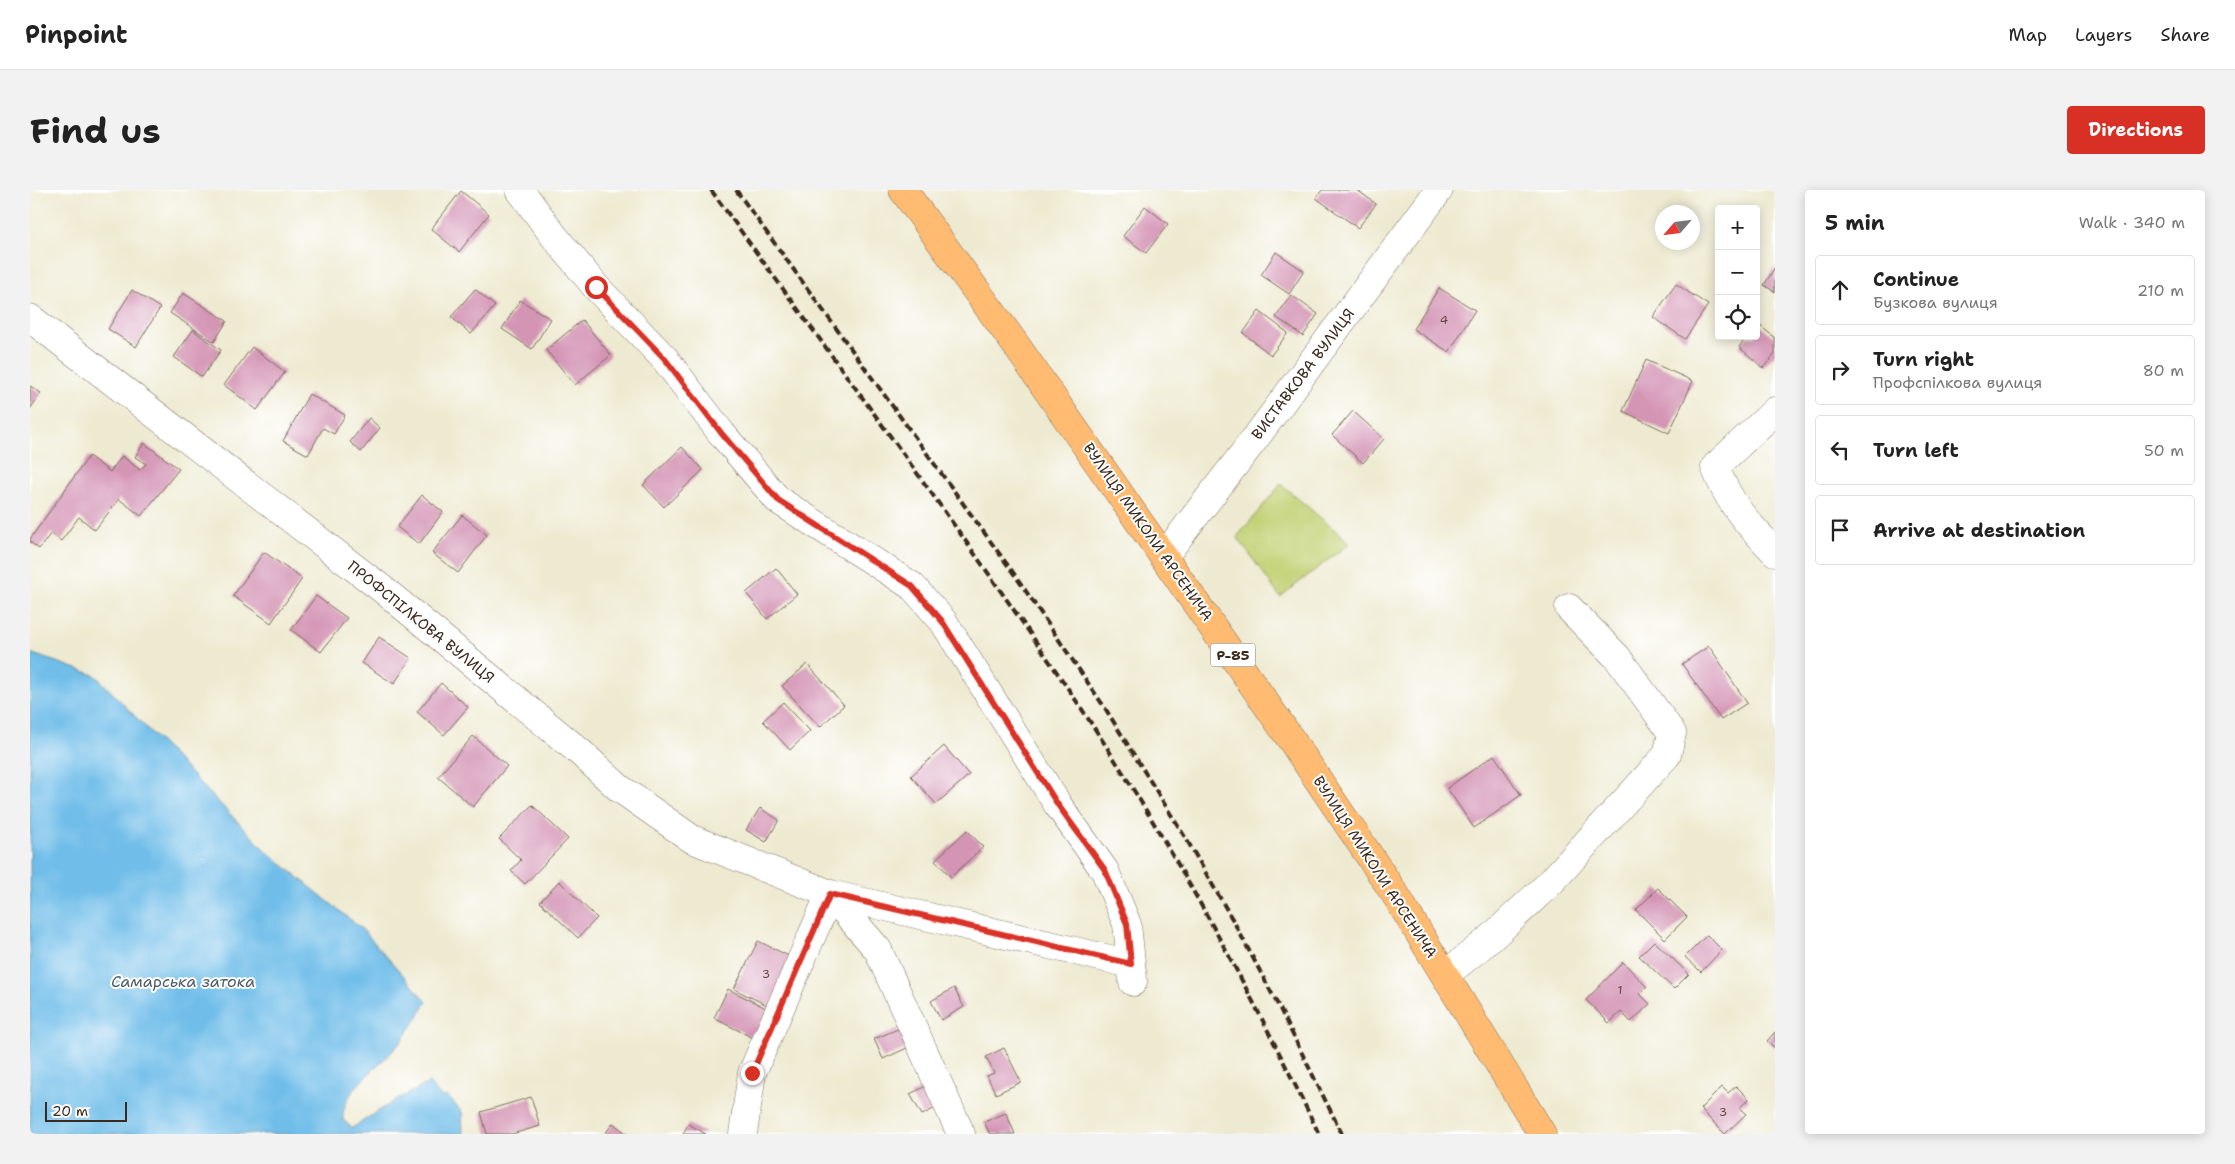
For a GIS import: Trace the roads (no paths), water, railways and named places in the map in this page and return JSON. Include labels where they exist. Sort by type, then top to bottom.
[{"type":"main road","name":"ВУЛИЦЯ МИКОЛИ АРСЕНИЧА","points":[[904,190],[1165,555],[1396,894],[1542,1134]]},
{"type":"street","name":"ПРОФСПІЛКОВА ВУЛИЦЯ","points":[[30,318],[386,592],[581,753],[619,788],[692,838],[830,894],[1132,973],[1127,924],[1105,870],[1058,805],[942,621],[912,586],[778,500],[722,434],[665,359],[596,287],[554,236],[520,190]]},
{"type":"street","name":"ВИСТАВКОВА ВУЛИЦЯ","points":[[1165,555],[1257,436],[1439,190]]},
{"type":"street","points":[[1775,411],[1715,468],[1726,493],[1743,519],[1775,552]]},
{"type":"street","points":[[1445,975],[1491,938],[1551,882],[1667,755],[1672,733],[1617,658],[1569,608]]},
{"type":"street","name":"ПРОФСПІЛКОВА ВУЛИЦЯ","points":[[830,894],[878,950],[961,1134]]},
{"type":"street","points":[[743,1134],[752,1073],[830,894]]},
{"type":"water","name":"Самарська затока","points":[[30,653],[95,675],[266,851],[362,929],[427,1002],[399,1044],[355,1089],[344,1109],[343,1120],[352,1128],[396,1100],[429,1083],[440,1096],[448,1097],[462,1112],[463,1134],[30,1134]]},
{"type":"railway","points":[[711,190],[952,522],[1098,733],[1169,849],[1222,942],[1319,1134]]},
{"type":"railway","points":[[736,190],[1017,578],[1105,708],[1188,842],[1235,924],[1279,1007],[1342,1134]]}]
